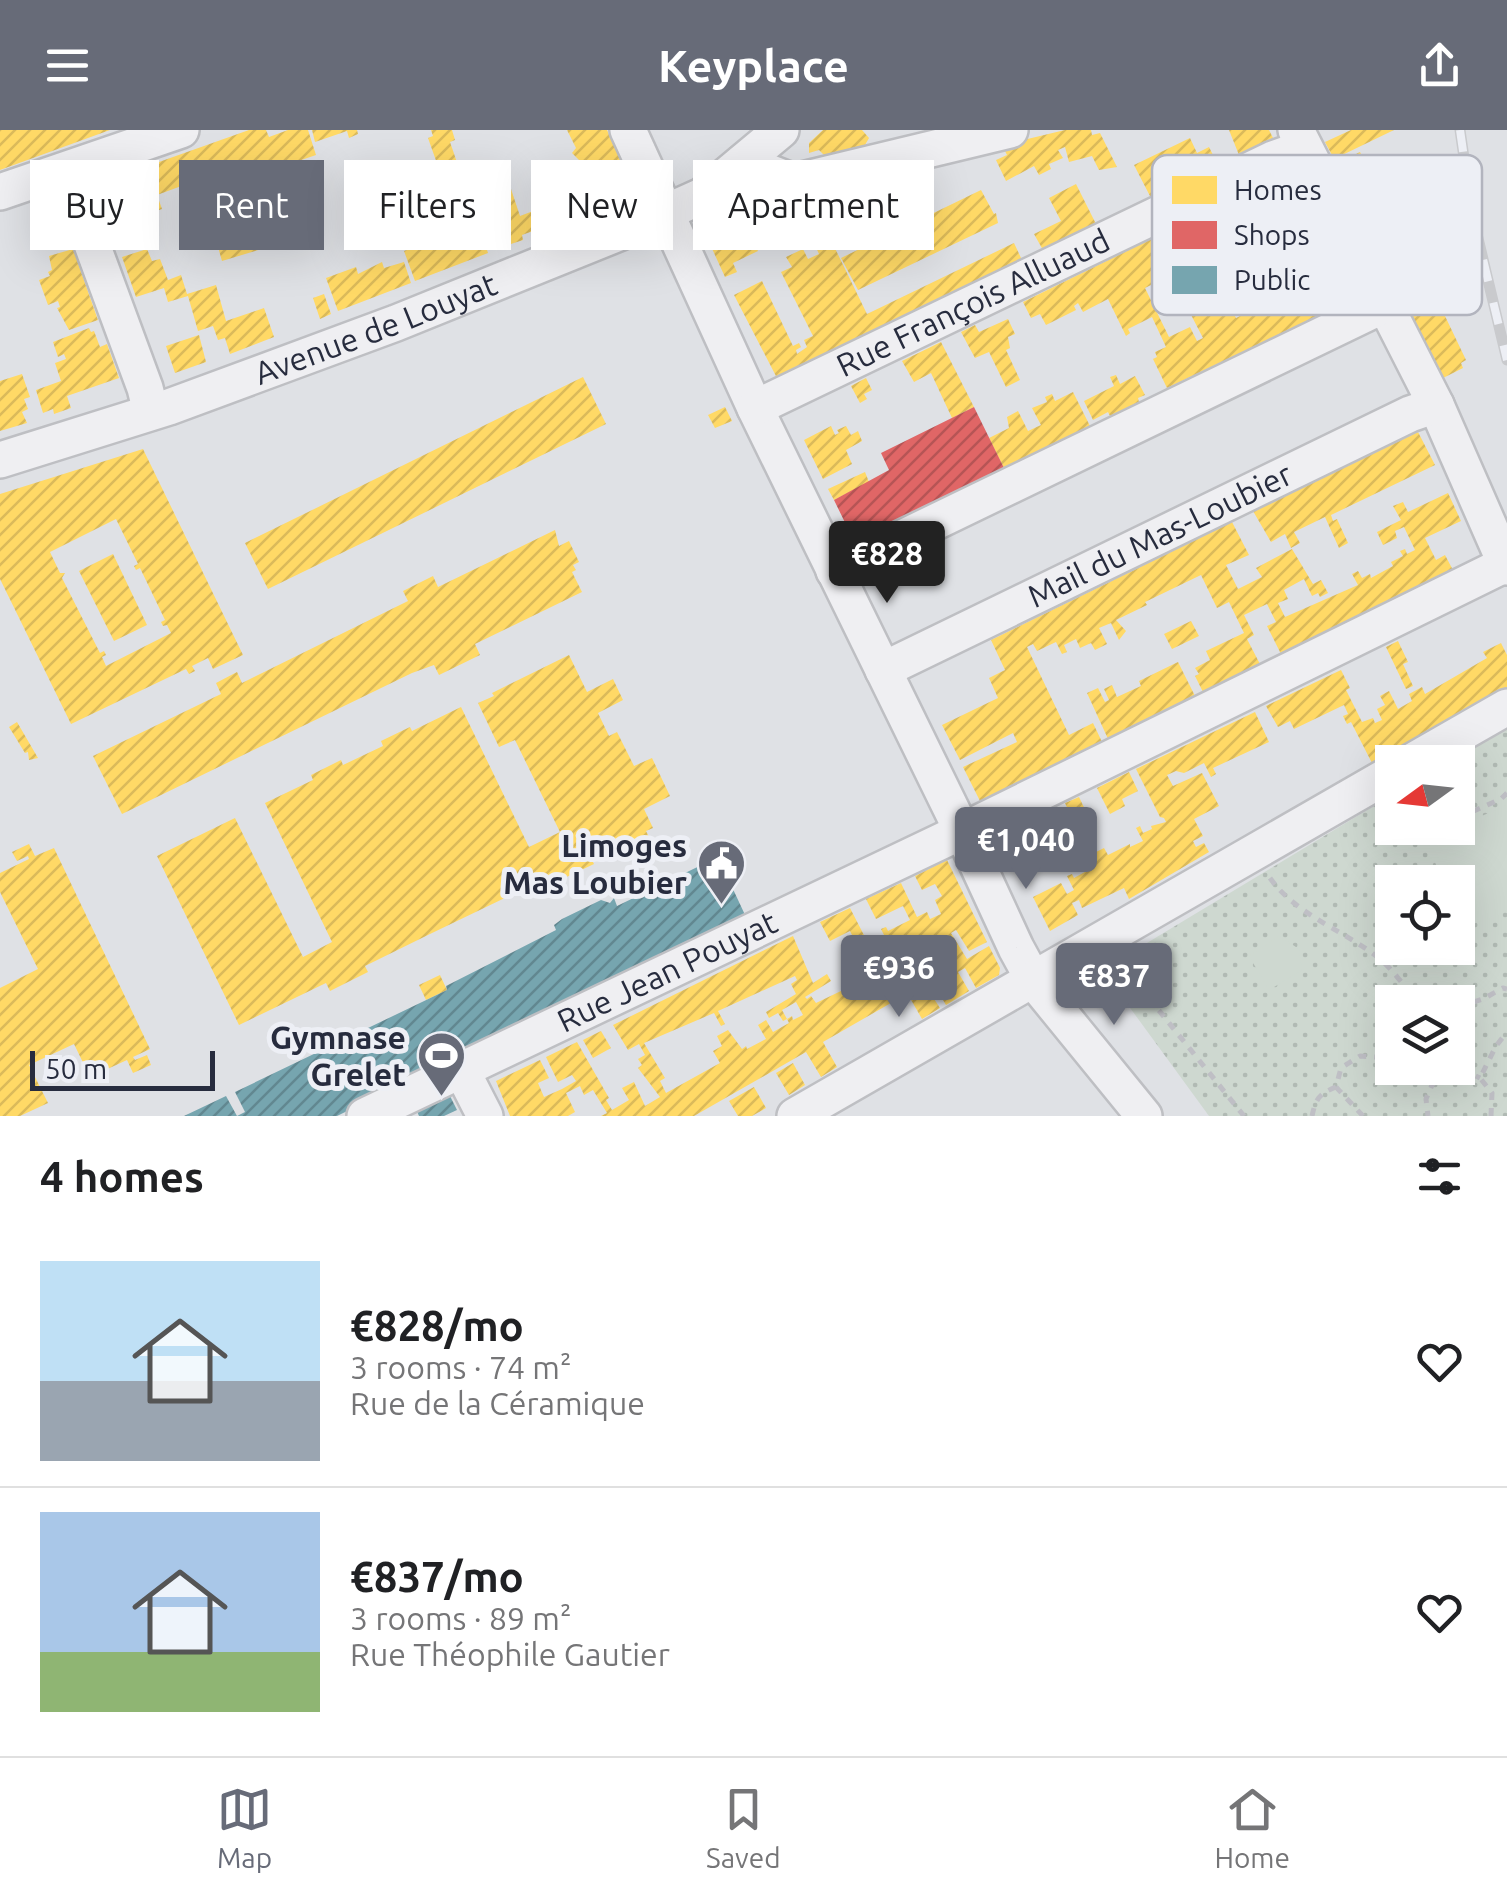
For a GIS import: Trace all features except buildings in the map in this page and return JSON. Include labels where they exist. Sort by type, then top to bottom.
[{"type":"street","points":[[96,160],[181,130]]},
{"type":"street","points":[[628,130],[641,160]]},
{"type":"street","name":"Avenue de Louyat","points":[[745,160],[780,130]]},
{"type":"street","points":[[885,160],[1010,130]]},
{"type":"street","name":"Rue François Alluaud","points":[[1278,155],[1300,139]]},
{"type":"street","points":[[0,192],[30,182]]},
{"type":"street","name":"Rue François Alluaud","points":[[755,408],[1152,217]]},
{"type":"street","points":[[673,231],[1034,981],[1144,1116]]},
{"type":"street","points":[[94,250],[146,388],[151,412]]},
{"type":"street","name":"Avenue de Louyat","points":[[0,460],[151,412],[396,323],[572,250]]},
{"type":"street","points":[[834,571],[1363,315]]},
{"type":"street","points":[[1389,315],[1436,406],[1506,566]]},
{"type":"street","name":"Mail du Mas-Loubier","points":[[883,670],[1410,414],[1436,406]]},
{"type":"street","name":"Rue Jean Pouyat","points":[[365,1116],[1506,566]]},
{"type":"street","points":[[1440,745],[1507,707]]},
{"type":"street","points":[[795,1116],[1375,783]]},
{"type":"street","points":[[462,1072],[485,1116]]},
{"type":"path","points":[[1475,810],[1507,793]]},
{"type":"path","points":[[1253,852],[1280,891],[1382,960],[1403,985]]},
{"type":"path","points":[[1062,1016],[1108,981],[1123,978],[1140,987],[1244,1116]]},
{"type":"path","points":[[1475,999],[1507,989]]},
{"type":"path","points":[[1480,1078],[1507,1032]]},
{"type":"path","points":[[1336,1088],[1342,1068],[1360,1056],[1375,1057]]},
{"type":"path","points":[[1475,1075],[1492,1093],[1491,1116]]},
{"type":"path","points":[[1428,1116],[1426,1099],[1432,1085]]},
{"type":"path","points":[[1312,1116],[1314,1100],[1336,1088]]},
{"type":"path","points":[[1336,1088],[1363,1116]]},
{"type":"shaded area","points":[[1507,726],[1507,1116],[1209,1116],[1117,990],[1127,955],[1375,805],[1375,845],[1475,845],[1475,745]]},
{"type":"shaded area","points":[[1507,805],[1507,910],[1475,923],[1475,865],[1436,865],[1428,845],[1475,845],[1475,819]]},
{"type":"shaded area","points":[[1279,936],[1299,949],[1302,970],[1269,990],[1249,956]]},
{"type":"railway","points":[[1460,130],[1464,155]]},
{"type":"railway","points":[[1482,255],[1507,360]]},
{"type":"place","name":"Limoges Mas Loubier","points":[[722,906]]},
{"type":"place","name":"Gymnase Grelet","points":[[441,1098]]}]
